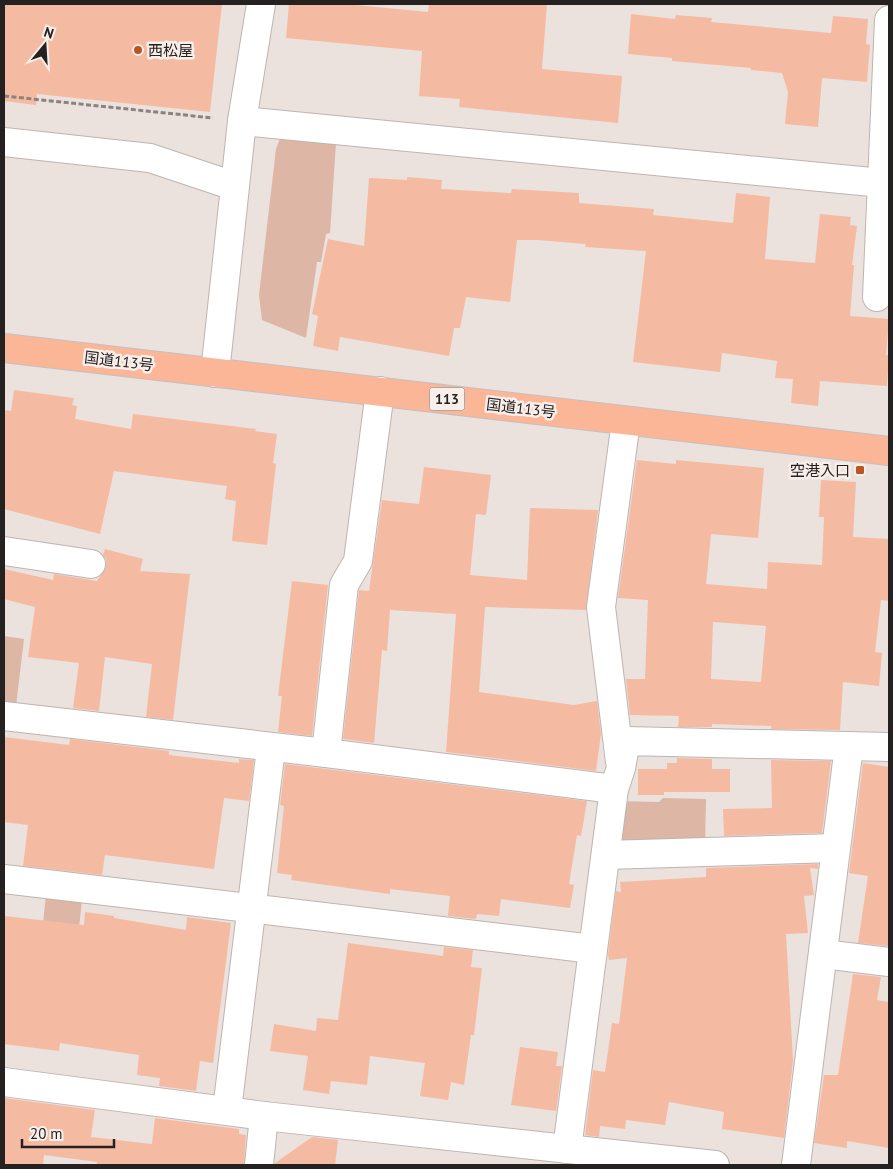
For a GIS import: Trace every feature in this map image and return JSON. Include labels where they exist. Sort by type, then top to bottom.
[{"type":"highway","name":"国道113号","points":[[4,348],[889,451]]},
{"type":"street","points":[[215,373],[242,121],[261,4]]},
{"type":"street","points":[[877,297],[889,20]]},
{"type":"street","points":[[242,121],[882,183]]},
{"type":"street","points":[[4,142],[150,158],[234,186]]},
{"type":"street","points":[[326,753],[344,585],[358,561],[380,391]]},
{"type":"street","points":[[617,779],[601,607],[626,421]]},
{"type":"street","points":[[4,551],[91,564]]},
{"type":"street","points":[[4,716],[271,748],[617,779]]},
{"type":"street","points":[[568,1149],[606,855],[617,779],[626,741],[889,747]]},
{"type":"street","points":[[796,1165],[848,746]]},
{"type":"street","points":[[227,1110],[271,748]]},
{"type":"street","points":[[606,855],[835,848]]},
{"type":"street","points":[[4,879],[593,949]]},
{"type":"street","points":[[823,954],[889,962]]},
{"type":"street","points":[[4,1082],[264,1116],[715,1165]]},
{"type":"street","points":[[259,1165],[264,1116]]},
{"type":"path","points":[[4,96],[213,118],[213,127]]},
{"type":"shaded area","points":[[281,136],[336,143],[330,233],[326,234],[321,262],[317,262],[306,338],[262,320],[259,295],[276,149]]},
{"type":"shaded area","points":[[4,636],[24,639],[16,706],[4,705]]},
{"type":"shaded area","points":[[663,798],[706,799],[705,846],[611,849],[617,801],[659,802]]},
{"type":"shaded area","points":[[46,895],[82,900],[73,983],[36,989]]},
{"type":"building","name":"西松屋","points":[[4,4],[222,4],[210,112],[37,94],[36,105],[4,101]]},
{"type":"building","points":[[289,4],[356,4],[428,12],[429,4],[547,4],[542,69],[622,76],[618,123],[459,107],[460,99],[419,96],[422,51],[286,38]]},
{"type":"building","points":[[631,14],[675,19],[676,15],[712,18],[711,22],[831,33],[833,16],[868,19],[866,44],[870,45],[867,82],[822,78],[818,127],[785,124],[788,92],[782,73],[751,70],[751,68],[672,61],[672,58],[628,54]]},
{"type":"building","points":[[407,177],[442,180],[441,189],[511,193],[512,189],[579,193],[579,203],[654,209],[653,215],[733,223],[736,193],[770,197],[765,259],[815,263],[820,214],[851,217],[850,225],[857,226],[852,265],[854,265],[850,316],[889,319],[886,355],[889,355],[887,386],[820,381],[818,406],[791,403],[793,379],[775,378],[777,361],[722,353],[720,372],[633,362],[646,251],[585,247],[586,244],[538,240],[517,240],[510,302],[466,297],[460,328],[454,328],[449,356],[340,337],[338,351],[313,346],[318,316],[312,314],[328,239],[364,246],[369,178],[407,180]]},
{"type":"building","points":[[14,390],[74,398],[72,405],[77,406],[75,419],[131,429],[133,414],[256,429],[255,431],[277,434],[273,463],[276,464],[267,545],[232,541],[236,501],[225,499],[227,486],[114,471],[100,534],[4,509],[4,410],[11,411]]},
{"type":"building","points":[[637,460],[676,464],[676,460],[764,468],[758,538],[711,534],[706,584],[767,589],[768,562],[822,565],[824,517],[819,517],[821,480],[856,482],[853,537],[889,539],[889,601],[881,600],[875,652],[882,653],[879,686],[843,682],[840,730],[771,729],[771,726],[712,724],[712,727],[678,727],[679,716],[630,715],[626,679],[645,679],[648,600],[618,598]],"holes":[[[713,622],[766,626],[761,682],[711,679]]]},
{"type":"building","points":[[424,467],[491,475],[486,515],[476,514],[470,575],[527,580],[530,508],[598,510],[586,610],[485,607],[479,692],[574,705],[597,701],[601,734],[596,771],[446,752],[456,614],[390,610],[387,651],[382,650],[374,743],[343,739],[359,590],[369,591],[382,500],[419,504]]},
{"type":"building","points":[[105,549],[143,559],[140,571],[190,574],[173,720],[146,717],[152,664],[105,657],[99,711],[73,708],[79,663],[28,657],[35,607],[4,599],[4,569],[53,580],[54,574],[97,581],[106,567],[106,559],[103,555]]},
{"type":"building","points":[[292,581],[328,585],[312,736],[278,732],[282,696],[278,696]]},
{"type":"building","points":[[4,737],[69,745],[70,739],[169,751],[169,755],[239,763],[239,759],[254,760],[249,801],[224,798],[214,869],[105,855],[102,875],[23,866],[28,825],[4,822]]},
{"type":"building","points":[[677,758],[712,759],[712,769],[730,769],[730,792],[664,792],[664,795],[638,795],[638,769],[667,769],[667,763],[677,763]]},
{"type":"building","points":[[771,760],[831,761],[822,833],[724,836],[723,809],[772,808]]},
{"type":"building","points":[[863,763],[889,767],[889,946],[858,943],[868,876],[849,873]]},
{"type":"building","points":[[285,764],[587,801],[581,836],[577,835],[569,884],[574,885],[570,908],[501,899],[499,916],[477,914],[476,919],[448,916],[450,896],[390,889],[390,894],[291,880],[292,875],[277,873],[284,806],[280,805]]},
{"type":"building","points":[[818,864],[818,869],[810,868],[814,895],[804,896],[808,933],[786,934],[793,1061],[784,1138],[722,1129],[724,1112],[669,1102],[665,1125],[626,1120],[625,1129],[600,1126],[599,1137],[585,1135],[593,1070],[605,1072],[612,1023],[619,1024],[627,958],[609,960],[608,954],[616,891],[621,892],[620,882],[706,877],[706,868]]},
{"type":"building","points":[[85,912],[186,930],[187,917],[231,923],[213,1063],[200,1061],[196,1091],[159,1086],[160,1078],[137,1075],[139,1055],[60,1043],[59,1051],[4,1044],[4,916],[84,925]]},
{"type":"building","points":[[348,943],[443,956],[444,947],[473,950],[471,967],[482,968],[474,1035],[471,1035],[464,1085],[451,1082],[448,1100],[420,1096],[425,1063],[370,1056],[367,1085],[331,1081],[329,1094],[303,1090],[308,1056],[270,1051],[274,1024],[316,1031],[317,1018],[338,1020]]},
{"type":"building","points":[[853,974],[881,977],[877,1000],[889,1002],[889,1148],[847,1141],[847,1148],[814,1143],[824,1075],[838,1075]]},
{"type":"building","points":[[520,1047],[558,1052],[556,1066],[562,1066],[556,1111],[511,1105]]},
{"type":"building","points":[[4,1098],[95,1110],[91,1137],[152,1144],[155,1118],[239,1129],[239,1134],[246,1135],[244,1165],[96,1165],[97,1162],[44,1155],[43,1165],[4,1165]]},
{"type":"building","points":[[312,1137],[338,1140],[335,1165],[275,1165],[275,1163]]},
{"type":"place","name":"西松屋","points":[[138,50]]},
{"type":"place","name":"空港入口","points":[[860,470]]}]
